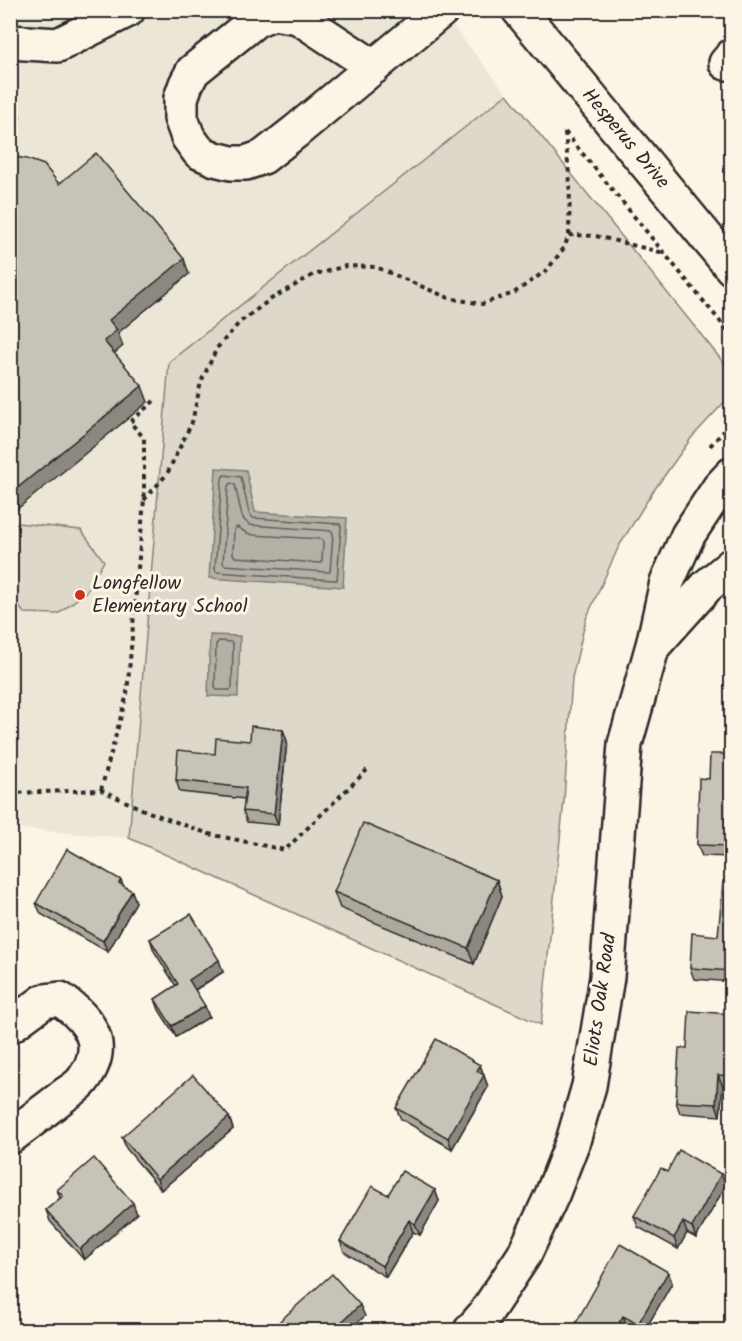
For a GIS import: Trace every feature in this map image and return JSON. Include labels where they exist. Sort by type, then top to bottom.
[{"type":"street","points":[[374,67],[298,17],[273,14],[256,20],[193,71],[181,98],[181,118],[188,137],[199,152],[231,163],[263,157],[295,132],[374,67],[442,10]]},
{"type":"street","name":"Hesperus Drive","points":[[519,10],[732,268]]},
{"type":"street","points":[[10,42],[58,45],[125,11]]},
{"type":"street","name":"Eliots Oak Road","points":[[471,1330],[485,1314],[524,1255],[557,1184],[573,1141],[589,1086],[607,977],[625,744],[653,645],[667,582],[688,535],[732,474]]},
{"type":"street","name":"Eliots Oak Road","points":[[653,645],[707,586],[732,565]]},
{"type":"street","points":[[10,1026],[44,1001],[60,999],[76,1010],[89,1025],[96,1044],[92,1063],[82,1081],[10,1137]]},
{"type":"path","points":[[144,500],[167,474],[187,433],[192,422],[201,382],[217,348],[240,322],[271,299],[314,275],[346,266],[376,267],[448,298],[482,304],[514,293],[547,270],[564,248],[569,235],[570,184],[565,132],[732,336]]},
{"type":"path","points":[[569,235],[596,236],[665,253]]},
{"type":"path","points":[[101,790],[127,694],[144,500],[144,438],[130,422],[154,401]]},
{"type":"path","points":[[10,793],[101,790],[146,811],[209,834],[285,850],[367,770]]},
{"type":"shaded area","name":"Longfellow Elementary School","points":[[10,11],[441,11],[507,94],[169,362],[129,838],[11,828]]},
{"type":"shaded area","points":[[507,94],[732,373],[731,395],[692,437],[652,493],[619,546],[586,619],[572,678],[564,800],[541,1025],[129,838],[169,362]]},
{"type":"shaded area","points":[[18,523],[81,530],[104,561],[87,591],[58,614],[24,613],[11,596],[11,529]]},
{"type":"water","points":[[216,468],[246,470],[255,512],[347,518],[343,587],[209,578]]},
{"type":"water","points":[[210,635],[240,636],[238,697],[208,696]]},
{"type":"building","points":[[10,99],[15,99],[10,144]]},
{"type":"building","points":[[96,153],[184,259],[109,320],[117,330],[104,341],[142,386],[10,494],[10,156],[44,165],[59,184]]},
{"type":"building","points":[[732,686],[732,697],[727,694]]},
{"type":"building","points":[[251,726],[283,730],[274,814],[243,811],[246,788],[176,780],[178,750],[215,754],[216,738],[250,741]]},
{"type":"building","points":[[710,754],[732,754],[732,846],[697,845],[699,778],[709,779]]},
{"type":"building","points":[[363,823],[497,880],[468,948],[334,892]]},
{"type":"building","points":[[67,849],[121,880],[119,883],[132,891],[103,941],[36,903]]},
{"type":"building","points":[[723,881],[732,882],[732,971],[690,968],[692,933],[718,936]]},
{"type":"building","points":[[191,914],[219,960],[189,980],[205,1006],[172,1026],[155,999],[178,984],[150,939]]},
{"type":"building","points":[[689,1011],[732,1014],[732,1076],[718,1075],[716,1104],[676,1102],[679,1048],[687,1048]]},
{"type":"building","points":[[436,1039],[480,1065],[477,1071],[484,1075],[448,1138],[396,1108]]},
{"type":"building","points":[[193,1075],[229,1117],[157,1179],[122,1137]]},
{"type":"building","points":[[679,1150],[721,1174],[692,1227],[683,1222],[674,1238],[634,1216],[661,1168],[667,1172]]},
{"type":"building","points":[[94,1158],[133,1203],[80,1249],[46,1210],[63,1196],[57,1190]]},
{"type":"building","points":[[402,1171],[435,1190],[415,1224],[409,1220],[382,1266],[340,1241],[372,1186],[388,1195]]},
{"type":"building","points":[[620,1244],[668,1272],[638,1324],[623,1316],[615,1330],[572,1330]]},
{"type":"building","points":[[332,1274],[360,1305],[336,1327],[339,1330],[270,1330]]},
{"type":"place","name":"Longfellow Elementary School","points":[[80,595]]}]
